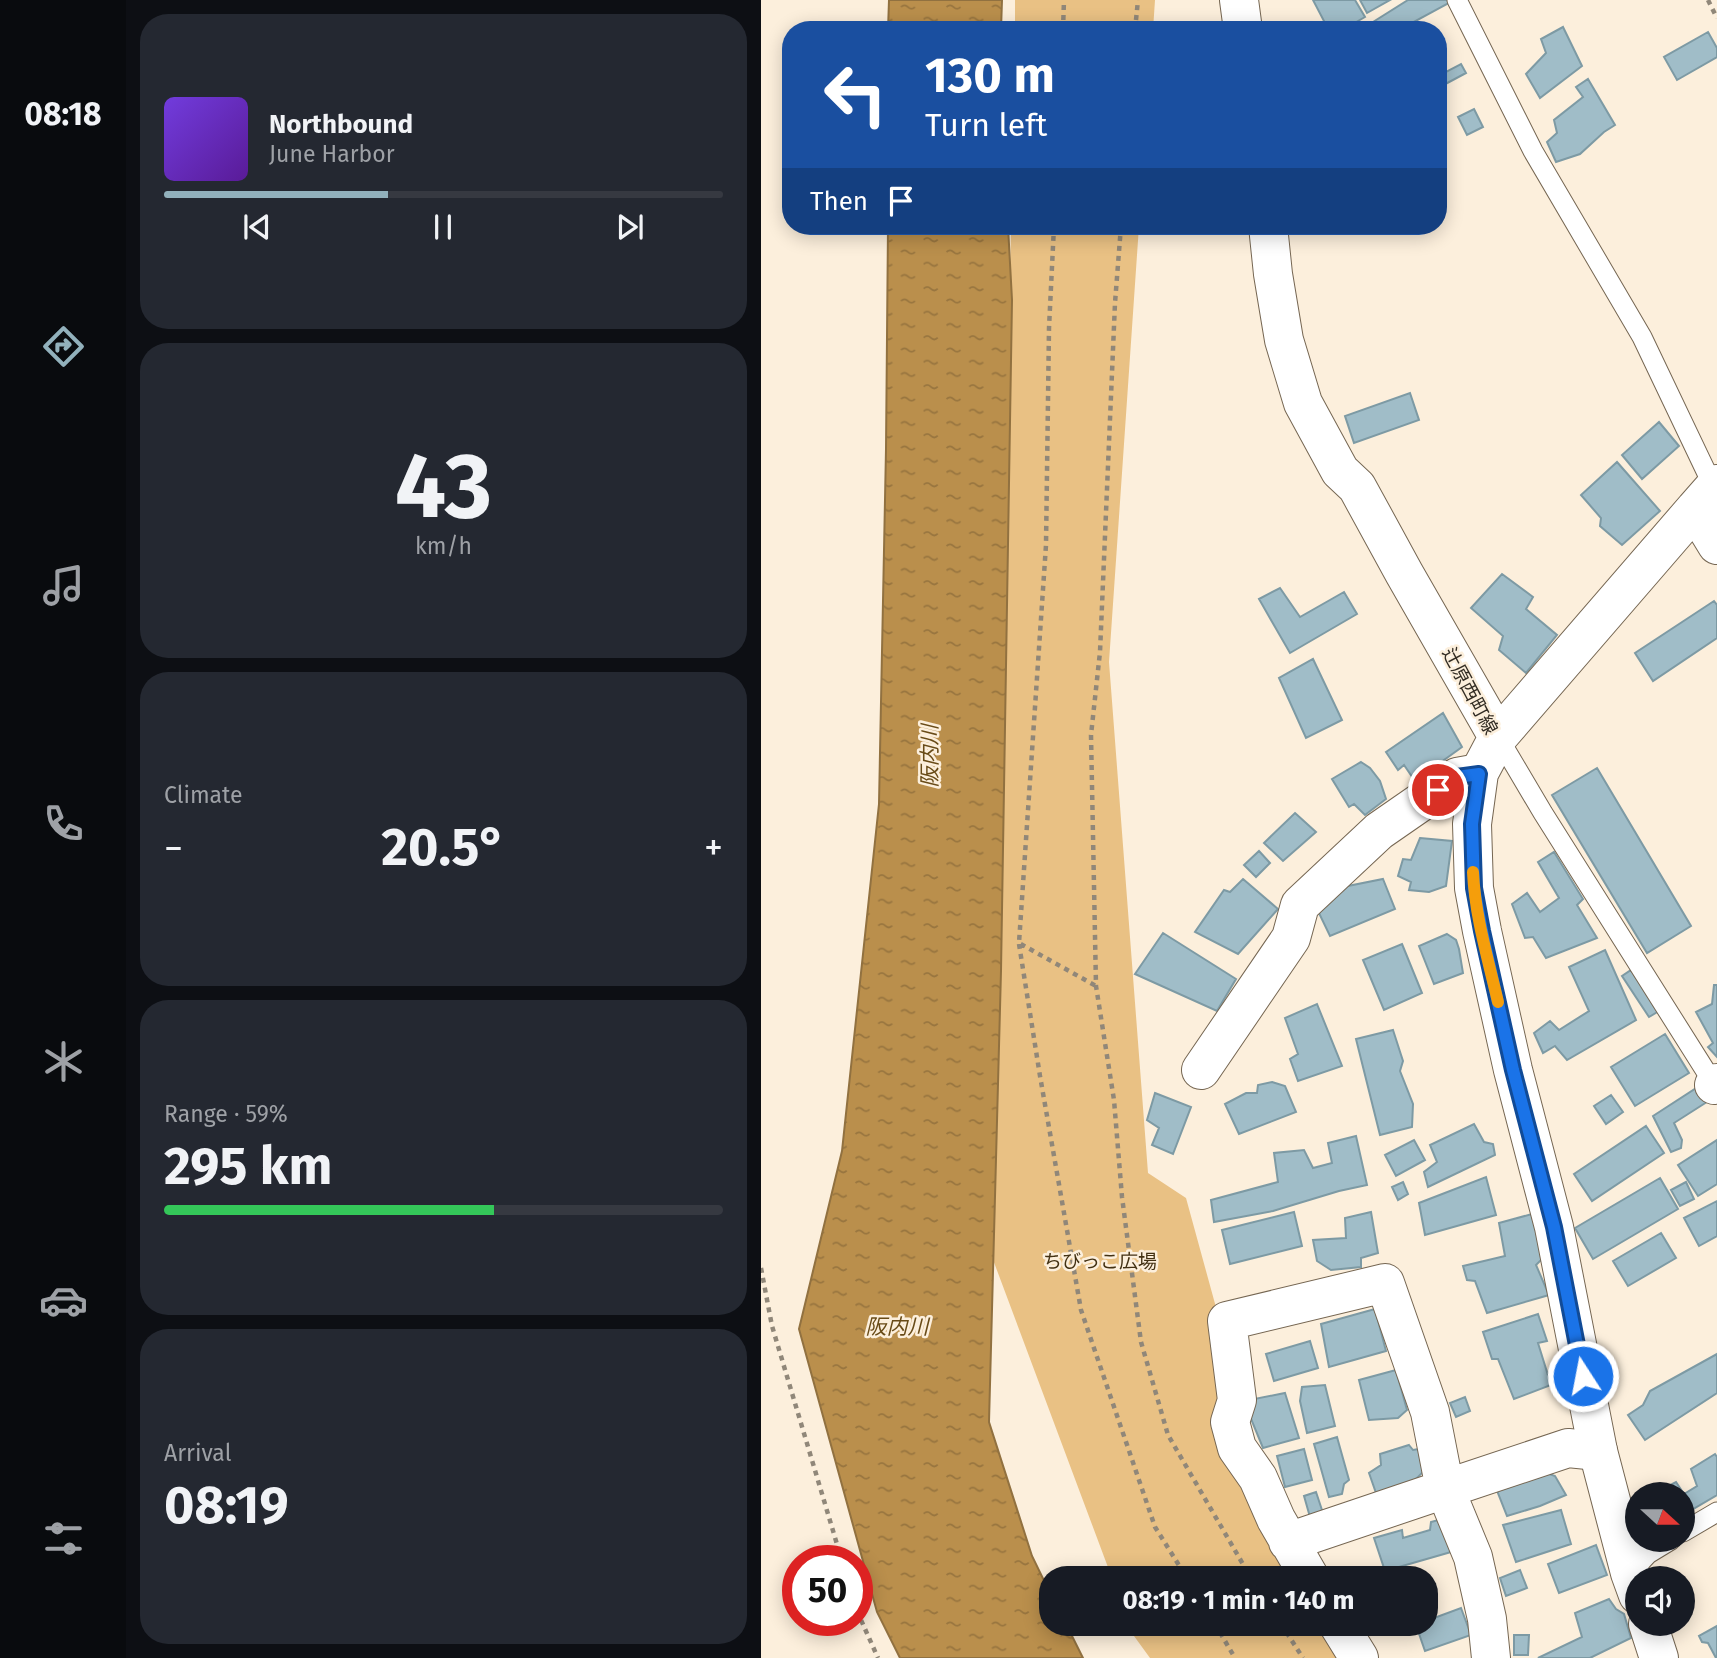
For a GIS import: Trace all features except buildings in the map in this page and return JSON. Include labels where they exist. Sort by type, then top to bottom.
[{"type":"street","points":[[1239,0],[1242,21]]},
{"type":"street","name":"辻原西町線","points":[[1269,235],[1284,340],[1303,403],[1340,471],[1357,487],[1498,737],[1479,774],[1472,824],[1474,888],[1513,1070],[1554,1227],[1597,1451],[1629,1566]]},
{"type":"street","points":[[1710,492],[1717,545]]},
{"type":"street","points":[[1498,737],[1710,492]]},
{"type":"street","points":[[1200,1070],[1291,939],[1300,905],[1379,831],[1457,777],[1479,774]]},
{"type":"street","points":[[1303,1566],[1276,1519],[1258,1478],[1237,1448],[1230,1422],[1237,1400],[1227,1321],[1385,1283],[1430,1412],[1445,1489],[1473,1557],[1487,1619],[1491,1658]]},
{"type":"street","points":[[1288,1542],[1568,1448],[1597,1451]]},
{"type":"street","points":[[1345,1636],[1359,1658]]},
{"type":"street","points":[[1652,1636],[1659,1658]]},
{"type":"lane","points":[[1457,0],[1533,151],[1642,337],[1710,492]]},
{"type":"lane","points":[[1498,737],[1716,1086]]},
{"type":"lane","points":[[1695,1525],[1717,1512]]},
{"type":"path","points":[[1063,21],[1064,0]]},
{"type":"path","points":[[1136,21],[1138,0]]},
{"type":"path","points":[[1708,0],[1717,18]]},
{"type":"path","points":[[1054,235],[1049,328],[1046,545],[1019,943],[1081,1310],[1155,1527],[1179,1566]]},
{"type":"path","points":[[1120,235],[1100,652],[1091,735],[1096,986],[1114,1100],[1122,1197],[1141,1342],[1168,1435],[1244,1566]]},
{"type":"path","points":[[1019,943],[1096,986]]},
{"type":"path","points":[[761,1268],[772,1326],[837,1545]]},
{"type":"path","points":[[868,1636],[878,1658]]},
{"type":"path","points":[[1222,1636],[1235,1658]]},
{"type":"path","points":[[1289,1636],[1303,1658]]},
{"type":"green space","points":[[1015,0],[1155,0],[1154,21],[1015,21]]},
{"type":"green space","name":"ちびっこ広場","points":[[1011,235],[1138,235],[1109,662],[1148,1173],[1186,1198],[1217,1311],[1223,1395],[1294,1566],[1108,1566],[992,1257]]},
{"type":"green space","points":[[1134,1636],[1332,1636],[1345,1658],[1150,1658]]},
{"type":"water","points":[[889,0],[1002,0],[1001,21],[888,21]]},
{"type":"water","name":"阪内川","points":[[888,235],[1008,235],[1012,300],[1001,971],[989,1422],[1039,1570],[1039,1636],[1072,1636],[1083,1658],[900,1658],[877,1612],[873,1597],[873,1545],[859,1545],[799,1329],[842,1151],[879,804]]},
{"type":"slow traffic","points":[[1473,872],[1482,931],[1498,1002]]},
{"type":"route","points":[[1438,790],[1457,777],[1479,774],[1472,824],[1474,888],[1513,1070],[1554,1227],[1583,1376]]}]
